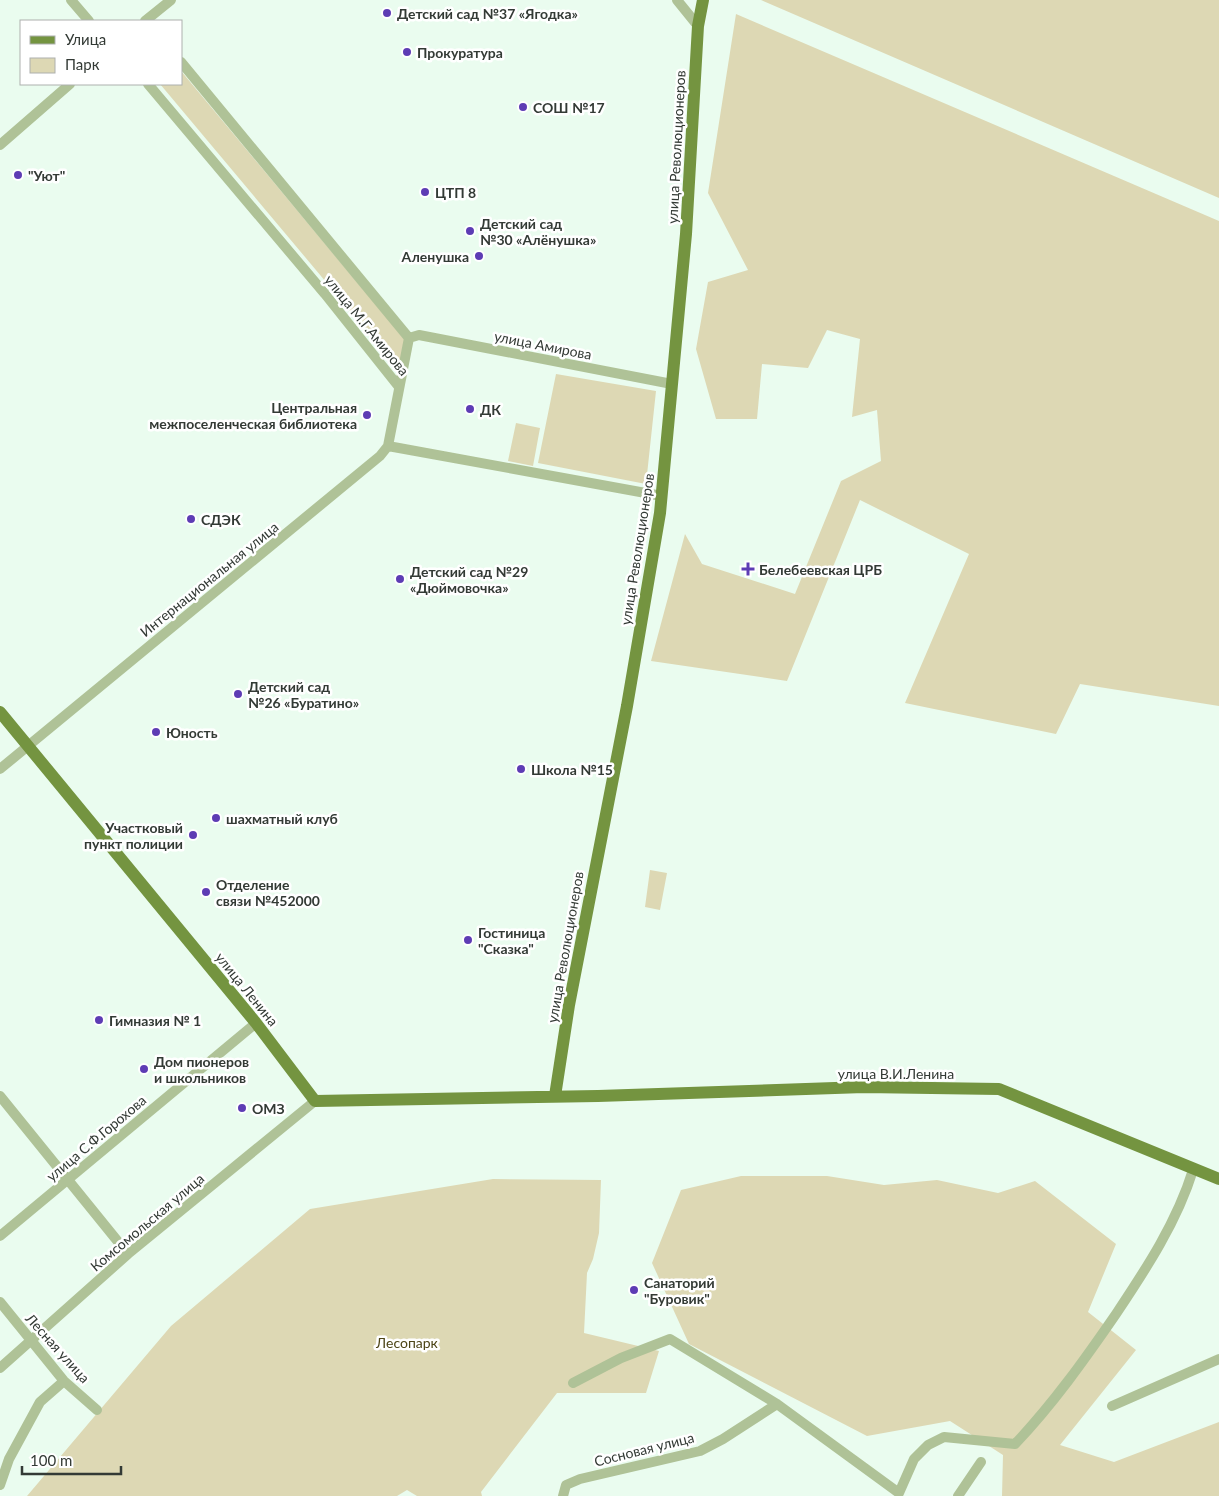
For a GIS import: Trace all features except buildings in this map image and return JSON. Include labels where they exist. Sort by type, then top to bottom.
[{"type":"main road","name":"улица Революционеров","points":[[555,1096],[569,1005],[626,706],[662,496],[686,234],[698,26],[702,0]]},
{"type":"main road","name":"улица Ленина","points":[[0,712],[256,1022],[315,1101]]},
{"type":"main road","name":"улица В.И.Ленина","points":[[555,1096],[864,1087],[1000,1090],[1219,1179]]},
{"type":"main road","points":[[315,1101],[555,1096]]},
{"type":"street","points":[[71,0],[88,20]]},
{"type":"street","points":[[148,20],[171,0]]},
{"type":"street","points":[[676,0],[698,26]]},
{"type":"street","name":"улица М.Г.Амирова","points":[[182,63],[409,338],[399,387]]},
{"type":"street","points":[[0,145],[69,85]]},
{"type":"street","name":"улица М.Г.Амирова","points":[[149,85],[338,311],[399,387]]},
{"type":"street","name":"улица Амирова","points":[[409,338],[419,335],[672,384]]},
{"type":"street","points":[[399,387],[388,446],[662,496]]},
{"type":"street","name":"Интернациональная улица","points":[[1,767],[380,456],[388,446]]},
{"type":"street","name":"улица С.Ф.Горохова","points":[[0,1236],[256,1022]]},
{"type":"street","points":[[0,1096],[128,1254]]},
{"type":"street","name":"Комсомольская улица","points":[[0,1368],[128,1254],[315,1101]]},
{"type":"street","points":[[573,1383],[621,1358],[670,1338],[778,1404],[897,1494],[914,1459],[928,1445],[944,1437],[1015,1444],[1042,1415],[1096,1344],[1136,1284],[1185,1196],[1193,1170]]},
{"type":"street","name":"Лесная улица","points":[[0,1302],[64,1381],[98,1410]]},
{"type":"street","points":[[1112,1406],[1219,1360]]},
{"type":"street","points":[[0,1485],[9,1459],[40,1402],[64,1381]]},
{"type":"street","name":"Сосновая улица","points":[[563,1496],[566,1485],[580,1479],[700,1451],[723,1439],[778,1404]]},
{"type":"street","points":[[958,1496],[981,1462]]},
{"type":"green space","points":[[761,0],[1219,0],[1219,198]]},
{"type":"green space","points":[[736,14],[1219,221],[1219,706],[1080,684],[1056,734],[905,703],[969,554],[860,500],[787,681],[651,661],[685,534],[702,564],[795,594],[841,481],[881,461],[877,410],[852,417],[860,339],[827,330],[808,368],[762,364],[757,419],[716,419],[696,349],[708,282],[748,270],[708,193]]},
{"type":"green space","points":[[182,72],[406,341],[406,355],[398,361],[388,356],[161,85],[182,85]]},
{"type":"green space","points":[[556,374],[656,391],[646,484],[538,463]]},
{"type":"green space","points":[[516,423],[540,428],[533,466],[508,461]]},
{"type":"green space","points":[[650,870],[667,873],[660,910],[645,907]]},
{"type":"green space","points":[[741,1176],[827,1176],[884,1185],[937,1180],[998,1193],[1035,1181],[1116,1244],[1088,1312],[1136,1350],[1060,1445],[1114,1462],[1219,1422],[1219,1496],[1002,1496],[1003,1455],[950,1421],[867,1436],[689,1344],[652,1263],[681,1190]]},
{"type":"green space","name":"Лесопарк","points":[[493,1179],[601,1180],[599,1233],[593,1259],[587,1273],[584,1333],[659,1351],[646,1393],[557,1393],[481,1492],[482,1496],[417,1496],[407,1490],[397,1496],[27,1496],[171,1326],[310,1209]]},
{"type":"place","name":"Детский сад №37 «Ягодка»","points":[[387,13]]},
{"type":"place","name":"Прокуратура","points":[[407,52]]},
{"type":"place","name":"СОШ №17","points":[[523,107]]},
{"type":"place","name":"\"Уют\"","points":[[18,175]]},
{"type":"place","name":"ЦТП 8","points":[[425,192]]},
{"type":"place","name":"Детский сад №30 «Алёнушка»","points":[[470,231]]},
{"type":"place","name":"Аленушка","points":[[479,256]]},
{"type":"place","name":"ДК","points":[[470,409]]},
{"type":"place","name":"Центральная межпоселенческая библиотека","points":[[367,415]]},
{"type":"place","name":"СДЭК","points":[[191,519]]},
{"type":"place","name":"Белебеевская ЦРБ","points":[[748,569]]},
{"type":"place","name":"Детский сад №29 «Дюймовочка»","points":[[400,579]]},
{"type":"place","name":"Детский сад №26 «Буратино»","points":[[238,694]]},
{"type":"place","name":"Юность","points":[[156,732]]},
{"type":"place","name":"Школа №15","points":[[521,769]]},
{"type":"place","name":"шахматный клуб","points":[[216,818]]},
{"type":"place","name":"Участковый пункт полиции","points":[[193,835]]},
{"type":"place","name":"Отделение связи №452000","points":[[206,892]]},
{"type":"place","name":"Гостиница \"Сказка\"","points":[[468,940]]},
{"type":"place","name":"Гимназия № 1","points":[[99,1020]]},
{"type":"place","name":"Дом пионеров и школьников","points":[[144,1069]]},
{"type":"place","name":"ОМЗ","points":[[242,1108]]},
{"type":"place","name":"Санаторий \"Буровик\"","points":[[634,1290]]}]
